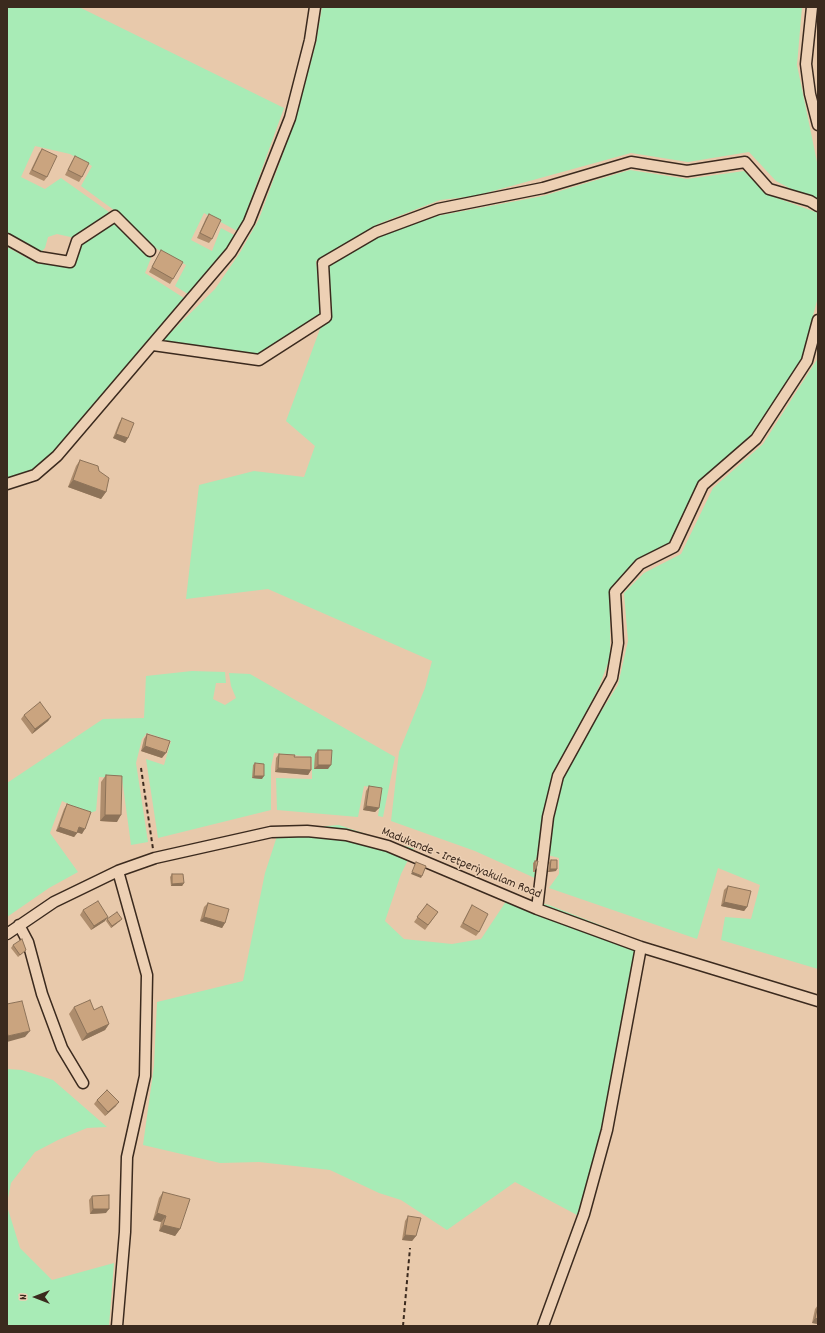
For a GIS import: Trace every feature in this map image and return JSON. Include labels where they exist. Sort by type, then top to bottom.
[{"type":"street","points":[[7,484],[35,475],[57,456],[232,252],[249,222],[290,118],[310,40],[316,7]]},
{"type":"street","points":[[812,7],[806,64],[810,94],[818,125]]},
{"type":"street","points":[[153,345],[259,360],[326,317],[323,263],[376,232],[438,209],[544,188],[631,162],[687,171],[745,162],[769,189],[810,201],[818,206]]},
{"type":"street","points":[[7,239],[39,257],[70,262],[77,241],[115,216],[150,251]]},
{"type":"street","points":[[537,909],[548,818],[558,776],[612,678],[618,643],[616,592],[640,564],[674,547],[703,485],[756,439],[807,361],[818,320]]},
{"type":"street","name":"Madukande - Iretperiyakulam Road","points":[[7,934],[54,902],[118,871],[155,858],[271,832],[307,831],[346,835],[388,846],[537,909],[641,947],[818,1002]]},
{"type":"street","points":[[117,1326],[125,1232],[127,1158],[145,1076],[147,975],[118,871]]},
{"type":"street","points":[[19,925],[28,942],[42,994],[62,1048],[84,1083]]},
{"type":"street","points":[[543,1326],[584,1214],[607,1130],[641,947]]},
{"type":"path","points":[[141,768],[155,858]]},
{"type":"path","points":[[403,1326],[410,1248]]},
{"type":"green space","points":[[7,7],[79,7],[284,108],[239,232],[204,213],[191,240],[212,251],[221,228],[236,236],[191,296],[175,286],[186,265],[157,249],[118,213],[81,186],[92,166],[70,154],[35,146],[21,177],[45,189],[61,178],[109,212],[75,238],[57,234],[48,237],[45,248],[41,252],[7,234]]},
{"type":"green space","points":[[322,7],[802,7],[797,65],[818,167],[818,203],[776,181],[749,152],[688,162],[631,153],[475,196],[440,200],[378,224],[316,261],[322,314],[257,354],[162,341],[215,289],[241,251],[259,219],[295,121],[316,43]]},
{"type":"green space","points":[[630,170],[687,179],[744,171],[766,194],[818,213],[818,297],[801,360],[751,435],[698,484],[670,544],[610,593],[610,658],[598,689],[567,748],[555,775],[543,844],[535,861],[537,879],[475,851],[391,821],[399,752],[425,688],[432,661],[268,589],[186,599],[199,485],[254,471],[304,477],[315,446],[286,421],[320,329],[332,315],[328,266],[380,236],[437,216],[543,196]]},
{"type":"green space","points":[[114,221],[151,258],[145,273],[187,300],[54,451],[35,469],[7,478],[7,247],[38,264],[74,264],[81,244]]},
{"type":"green space","points":[[818,358],[818,969],[721,940],[725,917],[751,919],[760,885],[718,868],[697,939],[549,888],[559,874],[559,858],[548,855],[549,818],[559,777],[618,685],[628,641],[624,593],[644,573],[681,554],[713,488],[763,444]]},
{"type":"green space","points":[[192,671],[225,672],[226,683],[216,683],[213,699],[225,705],[236,698],[231,686],[229,673],[250,674],[395,757],[383,817],[378,816],[382,789],[364,786],[358,817],[277,810],[276,778],[312,779],[312,757],[274,753],[271,767],[271,810],[158,838],[146,759],[164,765],[171,741],[147,733],[142,739],[136,763],[148,842],[131,845],[122,778],[99,777],[96,811],[89,813],[62,801],[50,833],[78,872],[49,888],[7,917],[7,783],[103,719],[144,718],[146,676]]},
{"type":"green space","points":[[339,825],[396,844],[414,848],[401,874],[385,921],[404,939],[452,944],[481,939],[509,897],[549,905],[638,940],[599,1143],[577,1215],[515,1182],[447,1230],[401,1200],[379,1193],[330,1170],[259,1162],[220,1163],[143,1145],[154,1066],[157,1002],[243,981],[265,873],[279,830]]},
{"type":"green space","points":[[7,1069],[22,1070],[53,1080],[107,1127],[87,1128],[58,1140],[35,1152],[11,1183],[7,1203]]},
{"type":"green space","points":[[7,1206],[20,1248],[52,1280],[114,1263],[109,1326],[7,1326]]},
{"type":"building","points":[[42,149],[57,156],[47,177],[32,170]]},
{"type":"building","points":[[75,156],[89,163],[82,177],[68,170]]},
{"type":"building","points":[[209,214],[221,220],[212,239],[200,233]]},
{"type":"building","points":[[161,250],[183,262],[173,279],[152,267]]},
{"type":"building","points":[[122,418],[134,423],[128,438],[116,434]]},
{"type":"building","points":[[80,460],[98,466],[99,471],[109,478],[106,492],[73,480]]},
{"type":"building","points":[[40,702],[51,717],[35,729],[24,715]]},
{"type":"building","points":[[147,734],[170,741],[166,753],[145,746]]},
{"type":"building","points":[[318,750],[332,750],[331,765],[318,765]]},
{"type":"building","points":[[279,754],[295,755],[294,757],[311,757],[311,770],[278,768]]},
{"type":"building","points":[[255,763],[264,764],[264,776],[254,776]]},
{"type":"building","points":[[106,775],[122,776],[121,815],[105,815]]},
{"type":"building","points":[[369,786],[382,788],[379,808],[366,806]]},
{"type":"building","points":[[67,804],[91,812],[85,829],[79,827],[77,833],[59,827]]},
{"type":"building","points":[[551,860],[557,860],[557,869],[550,869]]},
{"type":"building","points":[[535,861],[538,861],[536,869],[535,869]]},
{"type":"building","points":[[416,862],[426,866],[422,876],[412,872]]},
{"type":"building","points":[[172,874],[183,874],[184,883],[172,884]]},
{"type":"building","points":[[728,886],[751,891],[747,907],[724,902]]},
{"type":"building","points":[[98,901],[108,917],[94,926],[83,910]]},
{"type":"building","points":[[208,903],[229,909],[225,923],[204,917]]},
{"type":"building","points":[[427,904],[438,912],[428,925],[417,917]]},
{"type":"building","points":[[472,905],[488,914],[479,932],[463,923]]},
{"type":"building","points":[[117,912],[122,919],[112,926],[107,919]]},
{"type":"building","points":[[22,939],[26,950],[20,955],[13,945]]},
{"type":"building","points":[[90,1000],[94,1010],[102,1006],[109,1024],[87,1034],[74,1007]]},
{"type":"building","points":[[22,1001],[30,1031],[8,1036],[7,1004]]},
{"type":"building","points":[[107,1090],[119,1102],[108,1112],[97,1100]]},
{"type":"building","points":[[163,1192],[190,1199],[180,1229],[163,1225],[166,1216],[157,1213]]},
{"type":"building","points":[[109,1195],[109,1209],[93,1209],[92,1196]]},
{"type":"building","points":[[408,1216],[421,1218],[416,1236],[405,1235]]},
{"type":"building","points":[[818,1306],[818,1319],[815,1318]]}]
